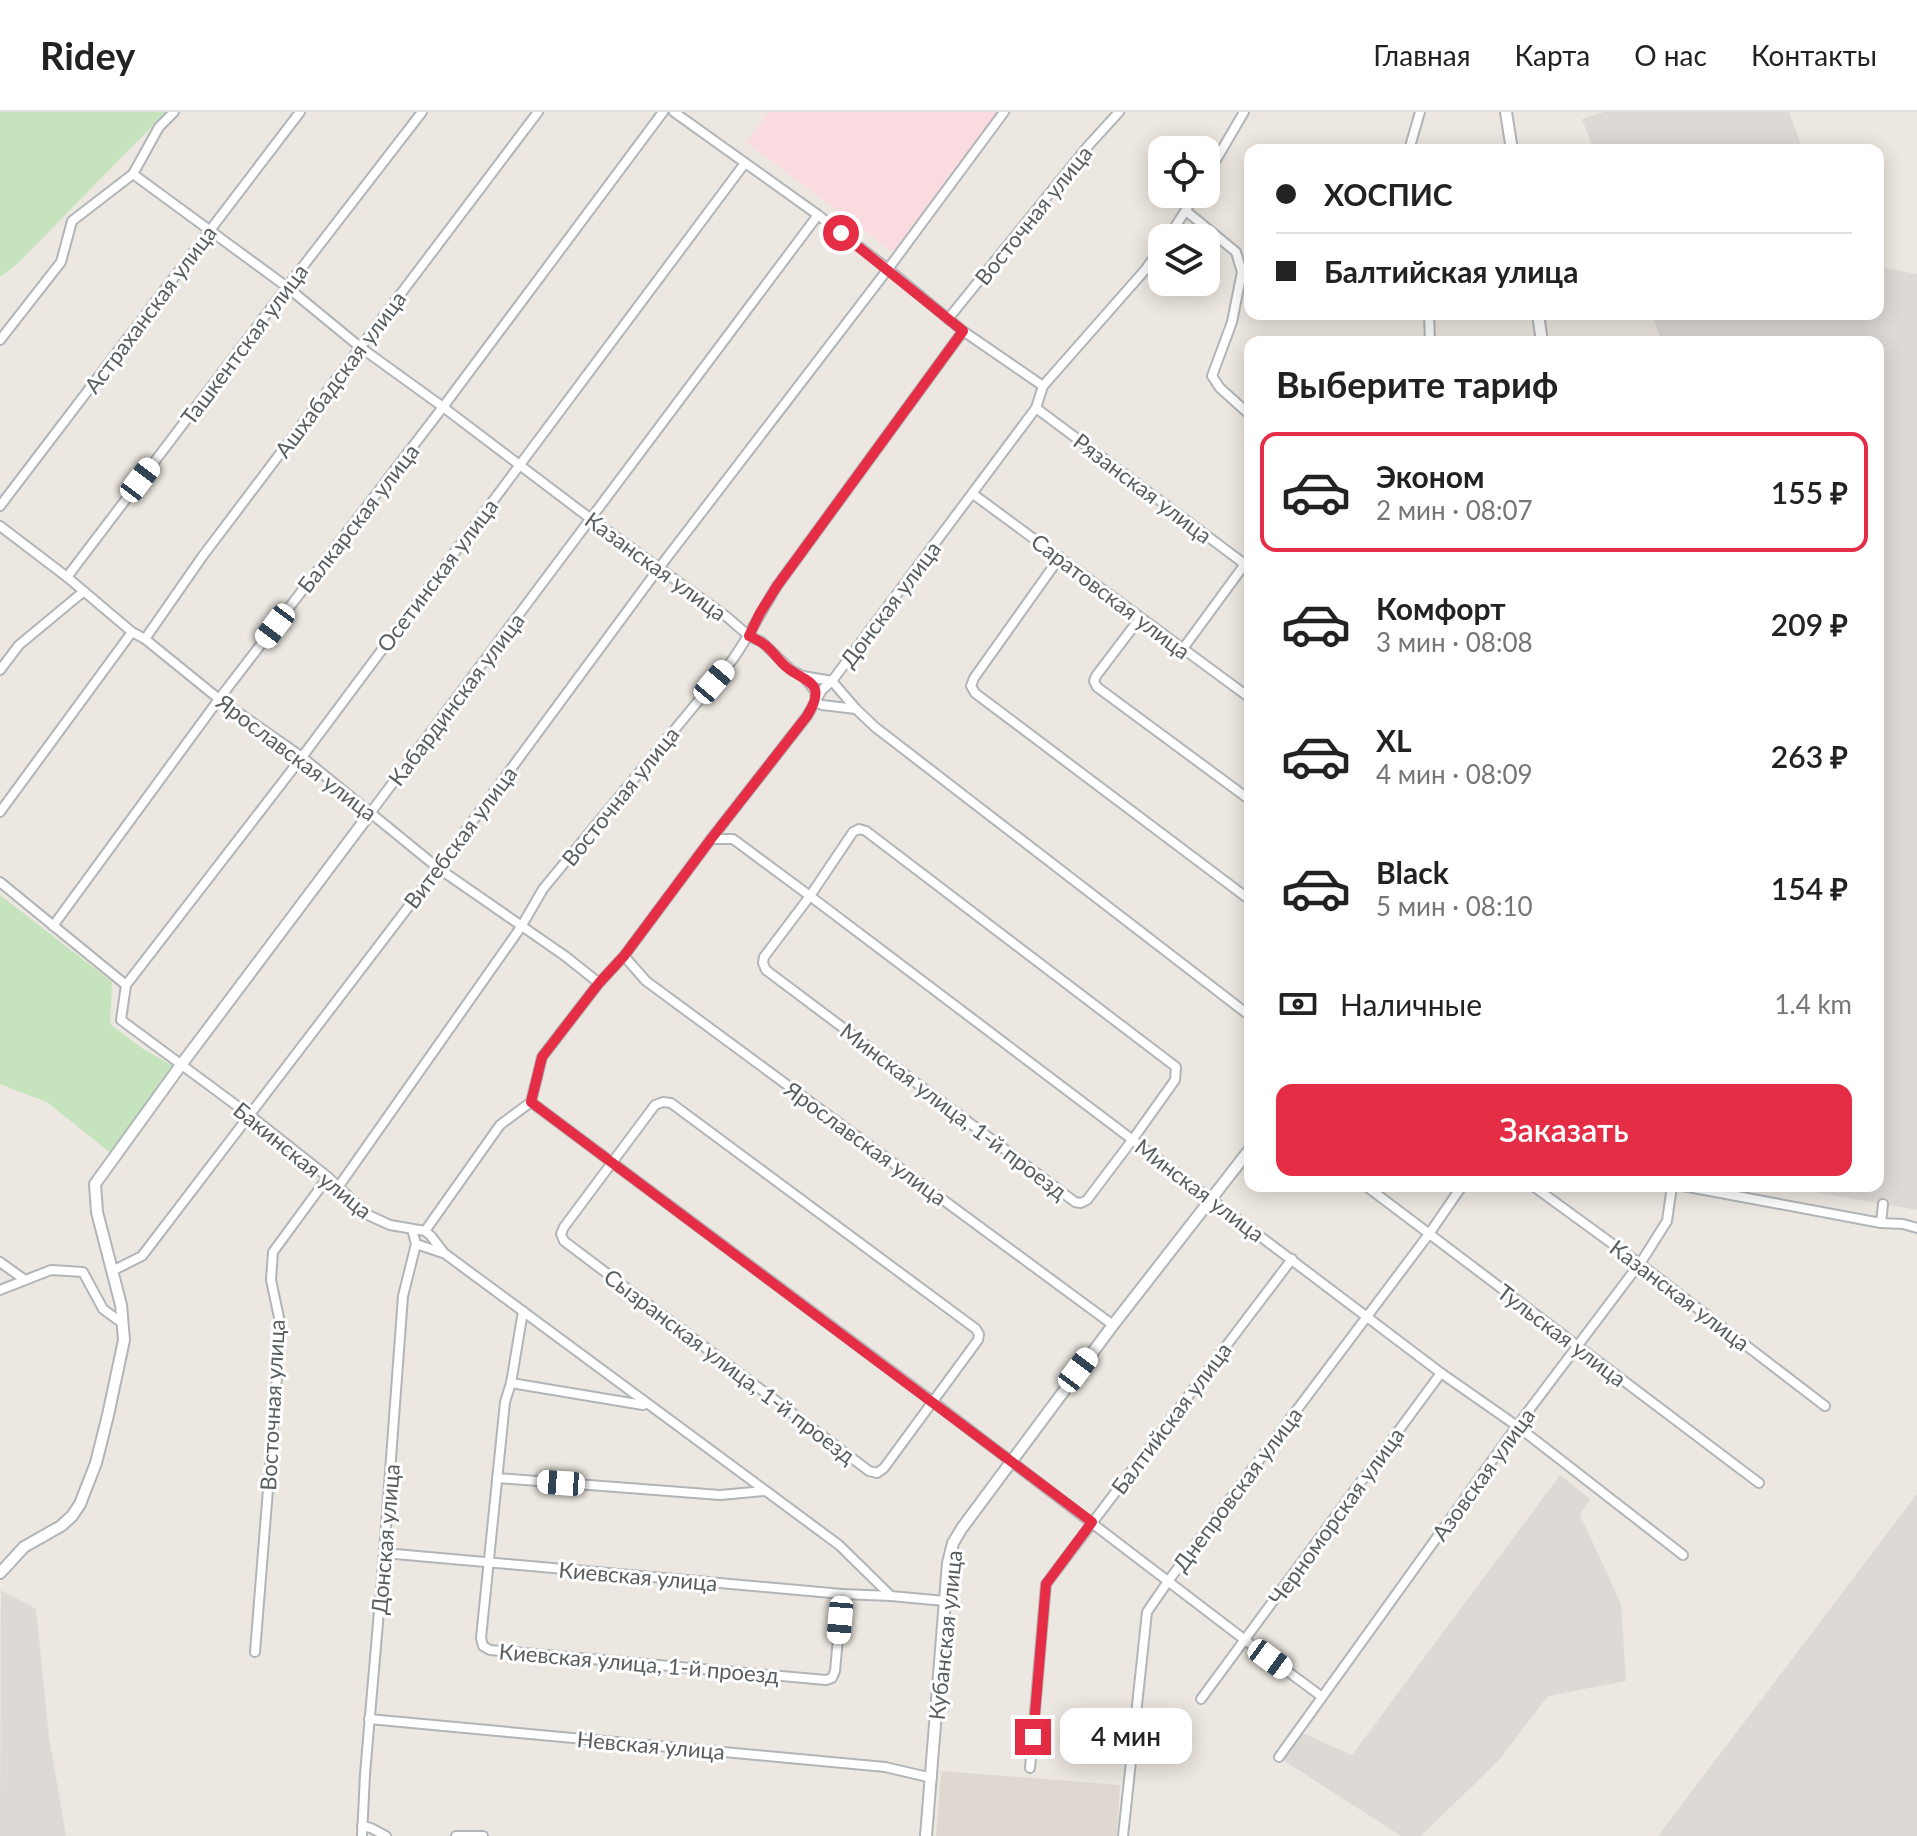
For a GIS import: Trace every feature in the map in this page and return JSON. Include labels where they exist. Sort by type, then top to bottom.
[{"type":"street","points":[[0,340],[61,262],[72,221],[133,174],[159,127],[174,112]]},
{"type":"street","name":"Астраханская улица","points":[[0,506],[300,112]]},
{"type":"street","name":"Ташкентская улица","points":[[67,577],[422,112]]},
{"type":"street","name":"Ашхабадская улица","points":[[145,639],[202,557],[538,112]]},
{"type":"street","name":"Балкарская улица","points":[[53,926],[219,699],[443,407],[663,112]]},
{"type":"street","points":[[674,112],[818,215],[963,331],[1043,386]]},
{"type":"street","name":"Витебская улица","points":[[112,1271],[142,1256],[438,868],[659,568],[1004,112]]},
{"type":"street","name":"Восточная улица","points":[[948,319],[1119,112]]},
{"type":"street","points":[[1220,153],[1244,112]]},
{"type":"street","points":[[1411,144],[1420,112]]},
{"type":"street","points":[[1506,112],[1511,144]]},
{"type":"street","name":"Осетинская улица","points":[[126,985],[302,757],[745,163]]},
{"type":"street","name":"Казанская улица","points":[[133,174],[591,519],[749,636],[762,642],[791,670],[803,676],[832,681]]},
{"type":"street","points":[[1177,224],[1188,208]]},
{"type":"street","points":[[1186,211],[1236,252],[1242,272],[1232,322],[1212,376],[1220,388],[1244,410]]},
{"type":"street","name":"Кабардинская улица","points":[[112,1271],[97,1212],[95,1184],[818,215]]},
{"type":"street","name":"Донская улица","points":[[531,1102],[542,1057],[624,956],[973,494],[1036,408],[1043,386],[1148,266]]},
{"type":"street","name":"Восточная улица","points":[[339,1186],[521,927],[543,889],[733,659],[777,586],[963,331]]},
{"type":"street","name":"Рязанская улица","points":[[1036,408],[1244,563]]},
{"type":"street","name":"Саратовская улица","points":[[973,494],[1244,694]]},
{"type":"street","name":"Ярославская улица","points":[[0,526],[219,699],[302,757],[438,868],[599,983]]},
{"type":"street","points":[[1060,557],[971,686],[975,693],[1244,895]]},
{"type":"street","points":[[1182,650],[1244,571]]},
{"type":"street","points":[[0,670],[19,645],[83,592]]},
{"type":"street","points":[[1140,618],[1096,676],[1094,681],[1097,687],[1244,796]]},
{"type":"street","points":[[0,812],[132,632]]},
{"type":"street","points":[[803,676],[815,691],[816,702],[856,709]]},
{"type":"street","points":[[832,681],[875,727],[1244,1011]]},
{"type":"street","name":"Минская улица, 1-й проезд","points":[[859,829],[866,831],[1176,1067],[1175,1080],[1087,1200],[1075,1202],[766,970],[764,957],[810,896],[853,832],[859,829]]},
{"type":"street","name":"Минская улица","points":[[711,839],[733,839],[1441,1373],[1517,1426],[1683,1555]]},
{"type":"street","points":[[0,882],[126,985]]},
{"type":"street","name":"Ярославская улица","points":[[624,956],[646,981],[1113,1325]]},
{"type":"street","name":"Бакинская улица","points":[[126,985],[121,1020],[328,1177],[368,1215],[390,1225],[425,1231]]},
{"type":"street","points":[[945,1601],[891,1596],[839,1545],[444,1253],[425,1231],[500,1125],[531,1102],[1321,1696]]},
{"type":"street","name":"Сызранская улица, 1-й проезд","points":[[671,1103],[976,1329],[978,1340],[884,1468],[877,1473],[869,1471],[564,1241],[561,1234],[564,1227],[611,1162],[655,1105],[671,1103]]},
{"type":"street","name":"Кубанская улица","points":[[926,1836],[948,1563],[953,1543],[1113,1325],[1244,1157]]},
{"type":"street","name":"Восточная улица","points":[[255,1652],[281,1327],[271,1280],[273,1252],[328,1177]]},
{"type":"street","name":"Тульская улица","points":[[1374,1192],[1759,1483]]},
{"type":"street","name":"Днепровская улица","points":[[1123,1836],[1147,1612],[1458,1192]]},
{"type":"street","name":"Казанская улица","points":[[1541,1192],[1825,1406]]},
{"type":"street","name":"Азовская улица","points":[[1279,1757],[1517,1426],[1640,1264],[1667,1221],[1671,1192]]},
{"type":"street","points":[[1715,1192],[1917,1228]]},
{"type":"street","points":[[1881,1223],[1883,1204]]},
{"type":"street","points":[[412,1229],[416,1244],[444,1253]]},
{"type":"street","name":"Донская улица","points":[[362,1836],[403,1296],[416,1244]]},
{"type":"street","name":"Балтийская улица","points":[[1030,1768],[1046,1584],[1292,1259]]},
{"type":"street","points":[[0,1262],[25,1280]]},
{"type":"street","points":[[0,1290],[51,1270],[83,1272],[103,1309],[122,1323]]},
{"type":"street","points":[[0,1573],[24,1547],[61,1526],[72,1516],[96,1463],[124,1340],[121,1305],[112,1271]]},
{"type":"street","name":"Киевская улица, 1-й проезд","points":[[523,1311],[505,1402],[481,1638],[483,1646],[490,1650],[826,1680],[832,1678],[835,1671],[842,1594]]},
{"type":"street","name":"Черноморская улица","points":[[1201,1699],[1441,1373]]},
{"type":"street","points":[[511,1383],[648,1405]]},
{"type":"street","points":[[497,1478],[720,1495],[766,1491]]},
{"type":"street","name":"Киевская улица","points":[[384,1553],[891,1596]]},
{"type":"street","name":"Невская улица","points":[[369,1719],[885,1767],[932,1778]]},
{"type":"street","points":[[362,1826],[386,1836]]},
{"type":"street","points":[[456,1836],[483,1836]]},
{"type":"shaded area","points":[[768,112],[998,112],[894,253],[746,142]]},
{"type":"shaded area","points":[[1604,112],[1789,112],[1801,144],[1592,144],[1582,119]]},
{"type":"shaded area","points":[[1884,268],[1917,274],[1917,1210],[1814,1192],[1884,1192],[1884,336],[1660,336],[1654,320],[1884,320]]},
{"type":"shaded area","points":[[1560,1475],[1590,1499],[1580,1515],[1621,1604],[1626,1681],[1548,1696],[1499,1760],[1421,1836],[1401,1836],[1283,1760],[1300,1732],[1352,1755]]},
{"type":"shaded area","points":[[1917,1494],[1917,1836],[1658,1836]]},
{"type":"shaded area","points":[[1,1590],[36,1609],[49,1737],[66,1836],[0,1836]]},
{"type":"shaded area","points":[[941,1771],[1120,1785],[1117,1836],[936,1836]]},
{"type":"green space","points":[[0,112],[166,112],[17,264],[0,277]]},
{"type":"green space","points":[[0,895],[112,982],[110,1024],[143,1049],[173,1066],[112,1154],[47,1102],[0,1084]]},
{"type":"route","points":[[841,233],[963,331],[777,586],[749,636],[772,649],[782,663],[811,683],[816,702],[624,956],[542,1057],[531,1102],[1092,1522],[1046,1584],[1033,1737]]}]
